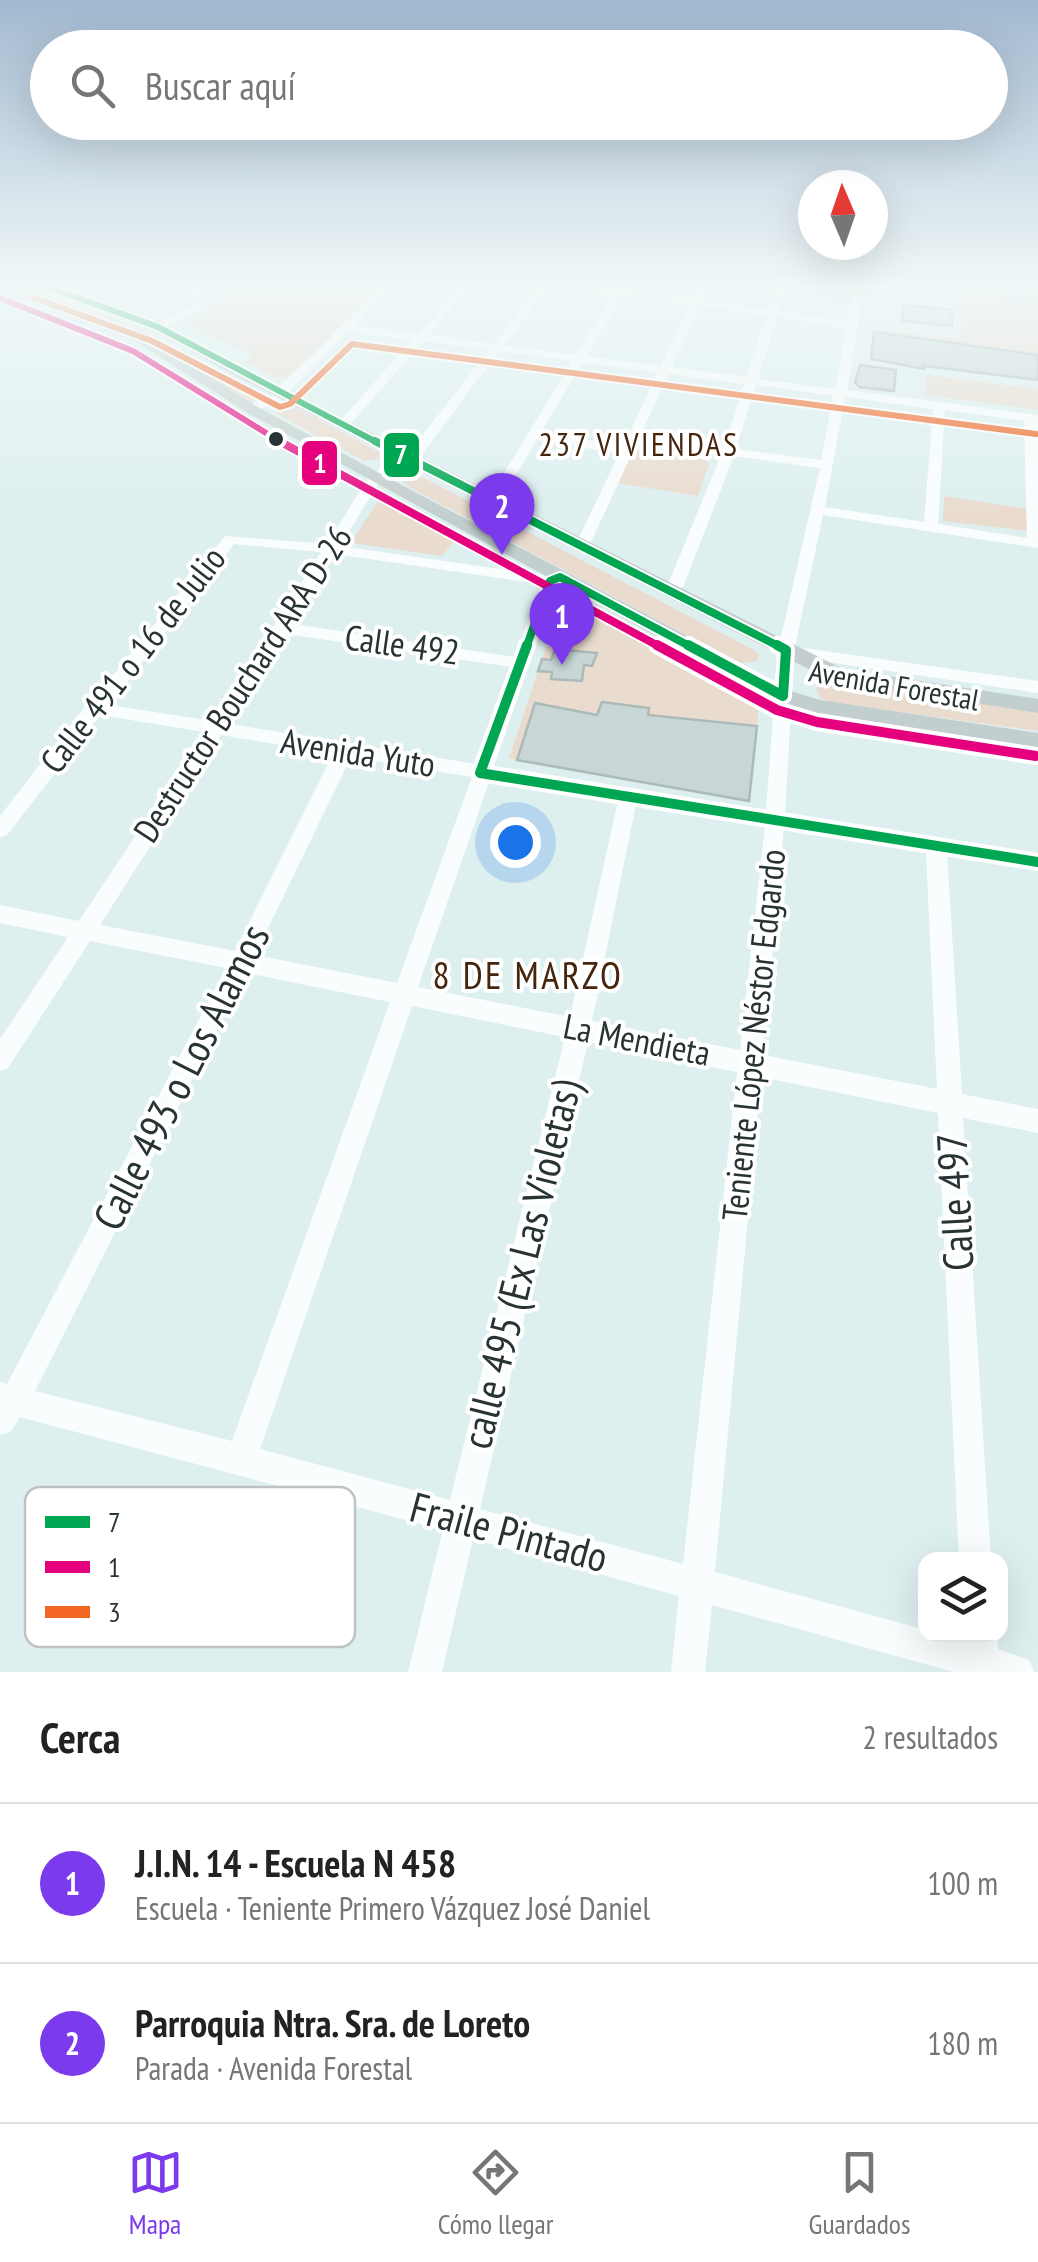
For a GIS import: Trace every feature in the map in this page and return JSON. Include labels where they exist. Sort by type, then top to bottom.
[{"type":"main road","name":"Avenida Forestal","points":[[177,361],[251,408],[555,579],[783,696],[820,707],[1038,741]]},
{"type":"main road","name":"Avenida Forestal","points":[[223,361],[838,674],[867,682],[1038,706]]},
{"type":"street","points":[[251,408],[271,402],[313,361]]},
{"type":"street","points":[[344,424],[400,361]]},
{"type":"street","points":[[374,478],[412,458],[488,361]]},
{"type":"street","points":[[495,499],[579,361]]},
{"type":"street","points":[[603,361],[1034,419],[1036,544],[816,510]]},
{"type":"street","points":[[583,544],[671,361]]},
{"type":"street","points":[[673,592],[729,451],[758,361]]},
{"type":"street","name":"Teniente López Néstor Edgardo","points":[[688,1672],[775,821],[786,650],[846,361]]},
{"type":"street","points":[[931,528],[939,406]]},
{"type":"street","points":[[534,435],[729,451],[827,465]]},
{"type":"street","name":"Destructor Bouchard ARA D-26","points":[[0,1060],[282,628],[374,478]]},
{"type":"street","name":"Calle 491 o 16 de Julio","points":[[0,830],[230,538],[332,548]]},
{"type":"street","points":[[242,1459],[480,773],[555,579],[332,548]]},
{"type":"street","name":"Calle 492","points":[[282,628],[521,663]]},
{"type":"street","name":"Avenida Forestal","points":[[786,650],[1038,687]]},
{"type":"street","name":"Avenida Yuto","points":[[93,708],[1038,862]]},
{"type":"street","name":"Calle 493 o Los Alamos","points":[[5,1406],[242,961],[344,751]]},
{"type":"street","name":"calle 495 (Ex Las Violetas)","points":[[425,1672],[458,1518],[578,1029],[628,798]]},
{"type":"street","name":"Calle 497","points":[[936,845],[976,1552]]},
{"type":"street","name":"La Mendieta","points":[[0,914],[1038,1121]]},
{"type":"street","name":"Fraile Pintado","points":[[5,1406],[242,1459],[345,1487]]},
{"type":"street","name":"Fraile Pintado","points":[[355,1490],[698,1583],[980,1648],[1017,1672]]},
{"type":"shaded area","points":[[185,361],[195,361],[263,392],[265,398],[249,402]]},
{"type":"shaded area","points":[[304,361],[288,377],[275,378],[245,362]]},
{"type":"shaded area","points":[[926,375],[1038,389],[1038,410],[925,395]]},
{"type":"shaded area","points":[[284,406],[301,410],[379,452],[382,458],[364,461],[275,413]]},
{"type":"shaded area","points":[[632,448],[704,459],[709,464],[698,496],[617,483]]},
{"type":"shaded area","points":[[411,476],[422,477],[752,649],[759,654],[758,661],[738,663],[407,486],[403,482]]},
{"type":"shaded area","points":[[944,496],[1028,509],[1029,531],[943,521]]},
{"type":"shaded area","points":[[392,498],[460,535],[442,556],[351,543],[378,501]]},
{"type":"shaded area","points":[[566,595],[752,695],[759,705],[757,726],[648,715],[649,708],[597,715],[535,703],[517,760],[509,758],[538,671],[552,672],[551,678],[581,681],[584,665],[592,665],[597,654],[542,659]]},
{"type":"shaded area","points":[[831,681],[1038,712],[1038,731],[833,703],[820,698],[816,688]]},
{"type":"building","points":[[882,361],[1038,361],[1038,380],[924,366]]},
{"type":"building","points":[[860,365],[896,370],[894,391],[859,387],[855,382]]},
{"type":"building","points":[[555,649],[597,653],[592,666],[584,665],[582,681],[551,679],[552,672],[538,671],[542,659],[551,660]]},
{"type":"building","points":[[602,702],[649,708],[648,715],[757,726],[749,801],[517,760],[535,703],[597,715]]},
{"type":"transit line","name":"1","points":[[149,361],[244,422],[777,710],[817,722],[1036,756]]},
{"type":"transit line","name":"3","points":[[191,361],[280,407],[290,404],[334,361]]},
{"type":"transit line","name":"7","points":[[219,361],[786,650],[783,696],[560,577],[550,581],[480,773],[1038,862]]},
{"type":"transit line","name":"3","points":[[481,361],[1036,434]]},
{"type":"place","name":"Parroquia Ntra. Sra. de Loreto","points":[[502,555]]},
{"type":"place","name":"J.I.N. 14 - Escuela N 458","points":[[562,665]]},
{"type":"district","name":"237 VIVIENDAS","points":[[639,445]]},
{"type":"district","name":"8 DE MARZO","points":[[528,976]]}]
